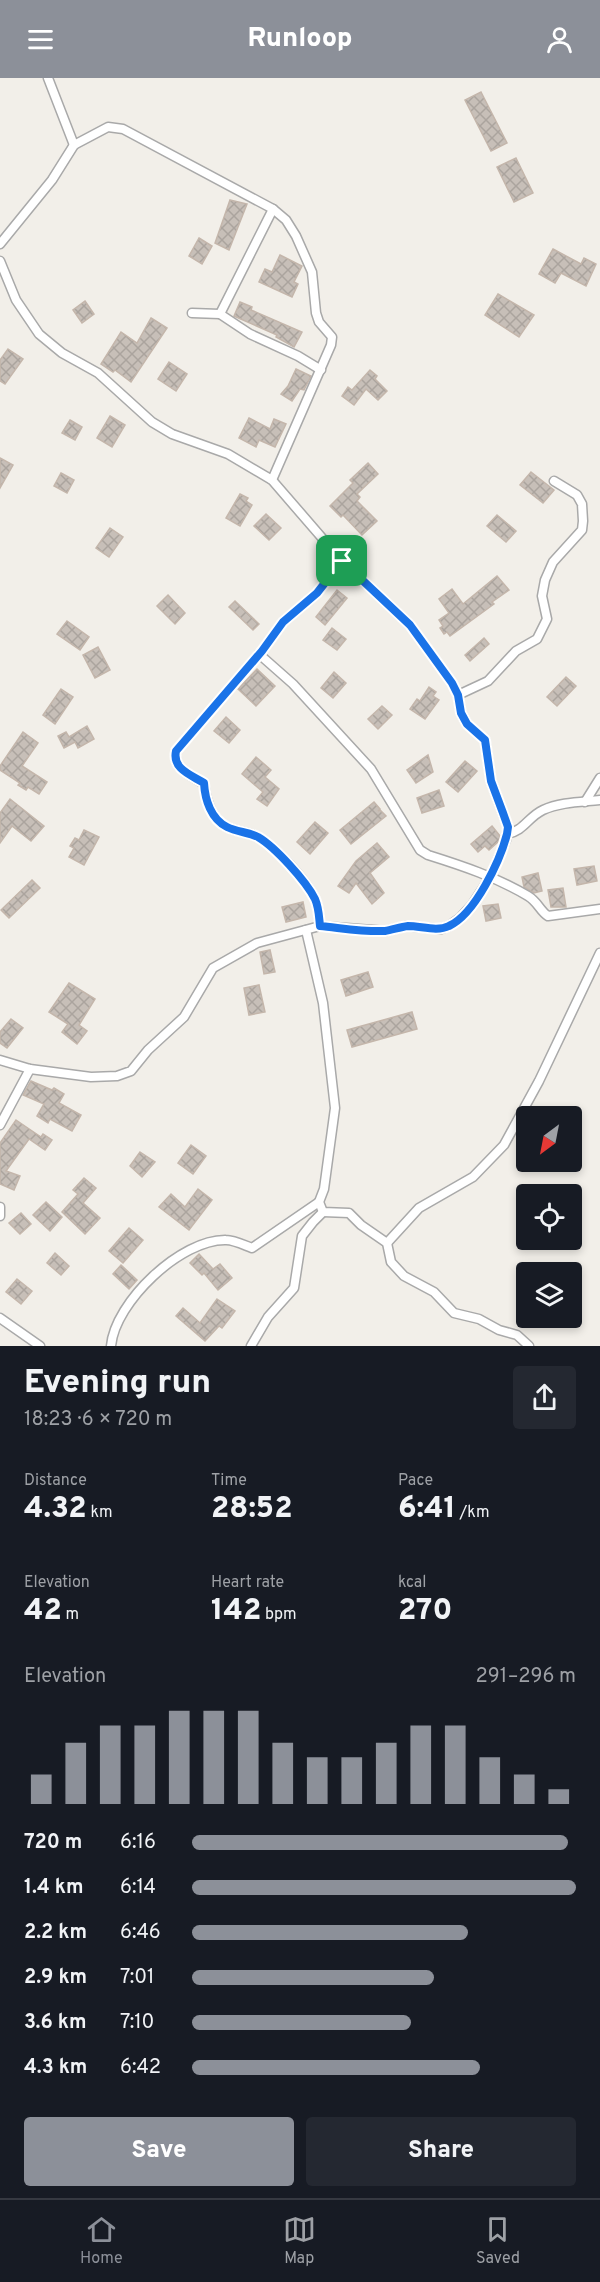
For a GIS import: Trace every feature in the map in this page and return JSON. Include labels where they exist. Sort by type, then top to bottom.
[{"type":"street","points":[[48,78],[74,145]]},
{"type":"street","points":[[0,244],[52,180],[74,145],[108,127],[123,129],[273,209],[286,220],[312,272],[319,322],[332,338],[332,345],[296,421],[272,480]]},
{"type":"street","points":[[220,314],[273,209]]},
{"type":"street","points":[[0,261],[16,300],[39,334],[62,353],[98,373],[152,422],[172,434],[228,454],[272,480],[342,561],[410,625],[458,695],[461,713],[467,724],[485,740],[491,781],[506,820],[507,834],[491,876],[460,918],[449,926],[441,929],[406,926],[386,931],[320,926],[257,943],[213,968],[184,1017],[148,1050],[131,1071],[117,1076],[91,1077],[30,1070],[0,1060]]},
{"type":"street","points":[[192,313],[220,314],[250,334],[298,356],[321,370]]},
{"type":"street","points":[[458,695],[488,681],[516,651],[537,639],[547,620],[542,596],[544,580],[553,562],[582,530],[583,521],[582,504],[577,495],[554,481]]},
{"type":"street","points":[[320,926],[319,911],[314,897],[296,873],[264,841],[226,826],[213,813],[206,800],[204,783],[178,766],[175,758],[176,751],[260,654],[283,622],[317,593],[342,561]]},
{"type":"street","points":[[260,654],[293,684],[371,769],[420,850],[428,855],[491,876],[537,902],[548,915],[600,909]]},
{"type":"street","points":[[585,802],[600,778]]},
{"type":"street","points":[[507,834],[524,828],[536,814],[546,809],[600,800]]},
{"type":"street","points":[[111,1346],[123,1313],[157,1271],[183,1252],[206,1242],[227,1239],[252,1248],[319,1202],[324,1189],[334,1108],[323,1003],[306,930]]},
{"type":"street","points":[[387,1243],[419,1208],[473,1177],[504,1145],[539,1081],[600,953]]},
{"type":"street","points":[[0,1125],[30,1070]]},
{"type":"street","points":[[319,1202],[323,1212]]},
{"type":"street","points":[[0,1207],[0,1216]]},
{"type":"street","points":[[252,1346],[268,1317],[294,1288],[302,1236],[323,1212],[349,1213],[361,1225],[387,1243],[391,1262],[404,1276],[434,1292],[454,1313],[479,1319],[499,1330],[517,1335],[529,1346]]},
{"type":"street","points":[[0,1318],[40,1346]]},
{"type":"building","points":[[481,92],[507,143],[491,151],[465,100]]},
{"type":"building","points":[[516,158],[533,193],[514,202],[497,167]]},
{"type":"building","points":[[230,200],[247,204],[229,250],[215,243]]},
{"type":"building","points":[[199,238],[212,246],[202,264],[189,256]]},
{"type":"building","points":[[553,249],[581,264],[584,258],[596,264],[586,286],[561,273],[555,283],[539,274]]},
{"type":"building","points":[[280,255],[302,266],[294,282],[298,284],[292,297],[259,282],[265,269],[272,272]]},
{"type":"building","points":[[498,294],[534,315],[519,337],[485,315]]},
{"type":"building","points":[[85,301],[94,314],[82,323],[73,310]]},
{"type":"building","points":[[240,302],[252,307],[251,310],[302,332],[294,347],[276,337],[277,335],[234,316]]},
{"type":"building","points":[[151,318],[167,328],[131,382],[115,370],[113,372],[101,364],[121,332],[137,343]]},
{"type":"building","points":[[8,349],[23,359],[5,384],[0,381],[0,360]]},
{"type":"building","points":[[169,362],[187,374],[176,391],[158,379]]},
{"type":"building","points":[[296,369],[311,376],[304,390],[300,389],[292,401],[281,394],[288,386]]},
{"type":"building","points":[[370,370],[387,391],[378,400],[366,389],[354,405],[342,396],[348,387],[352,390]]},
{"type":"building","points":[[110,416],[125,425],[112,447],[97,438]]},
{"type":"building","points":[[249,418],[270,429],[274,419],[286,424],[275,447],[259,440],[256,447],[239,438]]},
{"type":"building","points":[[70,420],[82,427],[75,440],[62,433]]},
{"type":"building","points":[[0,458],[13,465],[0,488]]},
{"type":"building","points":[[368,463],[378,474],[357,494],[360,497],[357,501],[377,521],[362,535],[343,515],[341,517],[330,506],[353,483],[350,480]]},
{"type":"building","points":[[531,472],[554,490],[543,503],[520,485]]},
{"type":"building","points":[[61,473],[74,480],[67,493],[54,486]]},
{"type":"building","points":[[240,494],[248,498],[246,501],[252,505],[240,526],[226,518]]},
{"type":"building","points":[[266,514],[281,528],[269,540],[254,526]]},
{"type":"building","points":[[497,515],[516,531],[506,542],[487,526]]},
{"type":"building","points":[[110,528],[123,537],[109,557],[96,548]]},
{"type":"building","points":[[497,576],[509,590],[492,602],[494,604],[450,636],[447,632],[444,634],[439,620],[449,613],[439,599],[452,589],[463,604]]},
{"type":"building","points":[[337,590],[347,598],[325,625],[316,617]]},
{"type":"building","points":[[168,595],[185,613],[175,624],[157,606]]},
{"type":"building","points":[[235,601],[259,624],[253,630],[229,607]]},
{"type":"building","points":[[67,621],[89,637],[80,650],[57,634]]},
{"type":"building","points":[[332,628],[346,639],[337,650],[323,640]]},
{"type":"building","points":[[484,638],[489,644],[470,661],[465,655]]},
{"type":"building","points":[[98,647],[110,670],[95,678],[83,655]]},
{"type":"building","points":[[257,669],[275,686],[256,706],[238,689]]},
{"type":"building","points":[[334,672],[346,683],[333,698],[321,688]]},
{"type":"building","points":[[566,677],[576,686],[557,706],[547,697]]},
{"type":"building","points":[[429,687],[436,692],[433,696],[439,700],[425,719],[410,709],[417,699],[420,701]]},
{"type":"building","points":[[61,689],[73,697],[55,724],[43,715]]},
{"type":"building","points":[[382,706],[392,715],[378,729],[368,719]]},
{"type":"building","points":[[226,717],[240,730],[229,743],[214,731]]},
{"type":"building","points":[[87,726],[94,739],[78,748],[75,742],[64,748],[58,736],[66,732],[69,737]]},
{"type":"building","points":[[23,732],[38,743],[22,766],[47,782],[39,794],[28,787],[26,790],[18,785],[20,783],[0,770],[0,766]]},
{"type":"building","points":[[428,755],[433,772],[416,783],[407,770]]},
{"type":"building","points":[[256,757],[271,770],[265,777],[279,789],[267,806],[257,799],[263,792],[242,774]]},
{"type":"building","points":[[465,761],[477,771],[458,792],[446,782]]},
{"type":"building","points":[[439,790],[444,806],[422,813],[417,798]]},
{"type":"building","points":[[10,799],[44,826],[31,841],[12,826],[0,843],[0,813]]},
{"type":"building","points":[[374,802],[380,809],[378,811],[380,810],[386,816],[351,844],[340,830]]},
{"type":"building","points":[[315,822],[328,833],[310,854],[297,842]]},
{"type":"building","points":[[492,826],[500,836],[499,841],[489,850],[485,846],[478,852],[471,844]]},
{"type":"building","points":[[84,830],[99,837],[84,865],[69,857],[74,848],[70,846],[75,838],[79,840]]},
{"type":"building","points":[[377,843],[389,857],[370,873],[384,893],[372,904],[356,883],[349,893],[338,886],[356,861]]},
{"type":"building","points":[[594,866],[597,881],[577,885],[574,869]]},
{"type":"building","points":[[538,873],[542,891],[534,893],[524,887],[522,877]]},
{"type":"building","points":[[32,880],[40,888],[9,918],[1,910]]},
{"type":"building","points":[[563,888],[566,907],[551,907],[548,890]]},
{"type":"building","points":[[303,902],[306,917],[286,922],[282,907]]},
{"type":"building","points":[[498,904],[501,918],[486,921],[483,906]]},
{"type":"building","points":[[270,950],[275,972],[264,974],[260,952]]},
{"type":"building","points":[[368,972],[373,987],[346,996],[341,980]]},
{"type":"building","points":[[69,983],[95,999],[79,1025],[87,1031],[77,1044],[62,1032],[68,1024],[49,1012]]},
{"type":"building","points":[[259,985],[265,1012],[249,1015],[244,988]]},
{"type":"building","points":[[412,1012],[417,1029],[352,1047],[347,1030]]},
{"type":"building","points":[[11,1019],[23,1028],[7,1048],[0,1043],[0,1032]]},
{"type":"building","points":[[31,1081],[52,1090],[54,1088],[64,1094],[59,1103],[81,1115],[72,1131],[50,1119],[48,1123],[37,1116],[44,1104],[23,1095]]},
{"type":"building","points":[[16,1120],[41,1137],[43,1134],[52,1140],[45,1150],[29,1139],[6,1171],[20,1176],[14,1190],[0,1184],[0,1143]]},
{"type":"building","points":[[191,1145],[206,1156],[193,1174],[178,1163]]},
{"type":"building","points":[[140,1152],[155,1162],[142,1177],[130,1166]]},
{"type":"building","points":[[84,1178],[96,1188],[83,1203],[100,1218],[85,1234],[62,1212],[78,1194],[73,1190]]},
{"type":"building","points":[[198,1189],[212,1200],[189,1230],[159,1207],[171,1194],[185,1207]]},
{"type":"building","points":[[46,1202],[62,1217],[50,1231],[33,1215]]},
{"type":"building","points":[[21,1213],[31,1224],[20,1234],[9,1223]]},
{"type":"building","points":[[129,1228],[143,1240],[123,1263],[109,1251]]},
{"type":"building","points":[[55,1253],[69,1266],[61,1275],[47,1263]]},
{"type":"building","points":[[199,1254],[213,1269],[220,1264],[232,1278],[218,1290],[204,1273],[202,1275],[190,1263]]},
{"type":"building","points":[[121,1265],[137,1280],[129,1289],[113,1274]]},
{"type":"building","points":[[17,1279],[32,1291],[21,1304],[6,1292]]},
{"type":"building","points":[[217,1299],[235,1311],[222,1328],[219,1326],[205,1341],[176,1316],[183,1308],[200,1323]]},
{"type":"route","points":[[342,561],[410,625],[452,683],[458,695],[461,713],[467,724],[485,740],[491,781],[508,827],[506,840],[491,876],[472,905],[460,918],[441,929],[406,926],[386,931],[320,926],[319,911],[314,897],[296,873],[264,841],[226,826],[213,813],[206,800],[204,783],[178,766],[175,758],[176,751],[262,651],[283,622],[317,593],[342,561]]}]
